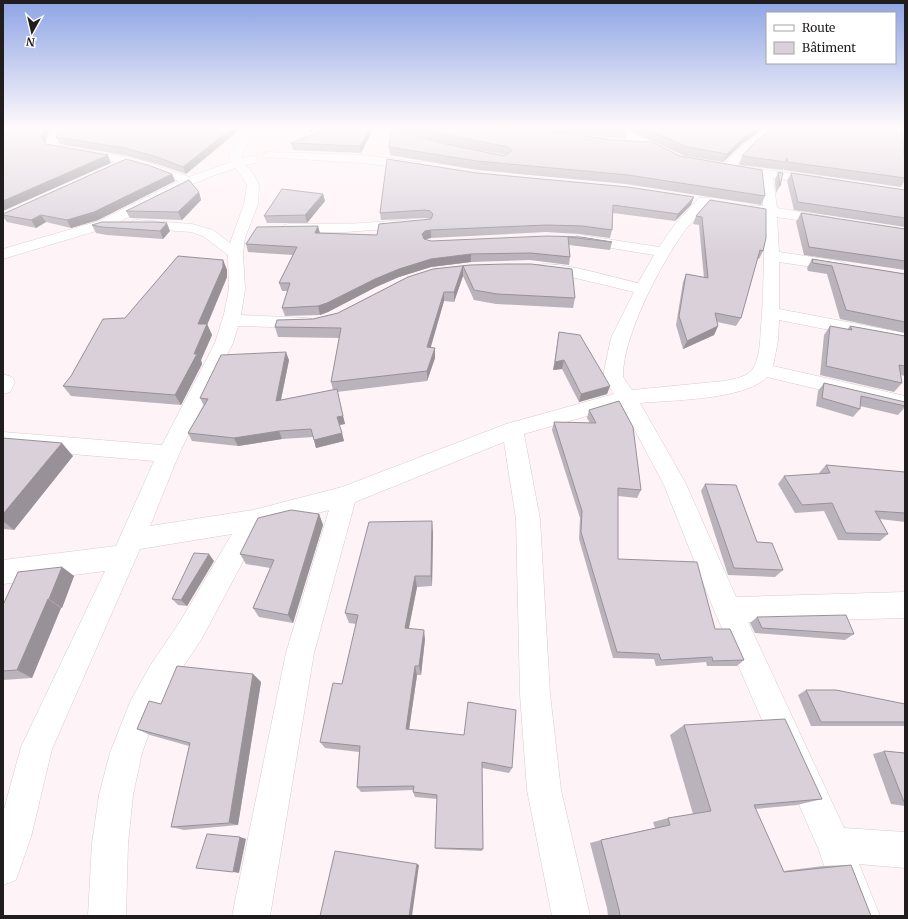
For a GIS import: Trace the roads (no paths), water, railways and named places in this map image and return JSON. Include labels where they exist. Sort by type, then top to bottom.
[{"type":"street","points":[[165,171],[189,181]]},
{"type":"street","points":[[3,254],[104,224],[189,181],[216,171]]},
{"type":"street","points":[[3,867],[22,806],[37,747],[128,548],[154,483],[224,343],[231,320],[237,289],[235,254],[249,229],[252,185],[245,171]]},
{"type":"street","points":[[746,171],[830,181]]},
{"type":"street","points":[[3,572],[128,548],[253,520],[345,496],[513,430],[627,397],[735,386],[754,378],[763,370],[767,359],[771,313],[772,256],[770,200],[766,174]]},
{"type":"street","points":[[703,200],[681,226],[663,252],[642,289],[620,338],[612,371],[613,378],[627,397],[675,484],[728,610],[834,845],[861,916]]},
{"type":"street","points":[[746,207],[845,224]]},
{"type":"street","points":[[104,224],[141,224],[192,228],[208,233],[235,254]]},
{"type":"street","points":[[278,228],[346,228],[418,224]]},
{"type":"street","points":[[569,238],[663,252]]},
{"type":"street","points":[[772,256],[853,268]]},
{"type":"street","points":[[530,267],[566,271],[642,289]]},
{"type":"street","points":[[771,313],[905,339]]},
{"type":"street","points":[[231,320],[296,323],[323,321]]},
{"type":"street","points":[[763,370],[905,403]]},
{"type":"street","points":[[3,381],[3,387]]},
{"type":"street","points":[[513,430],[528,519],[535,694],[544,790],[571,916]]},
{"type":"street","points":[[3,440],[168,454]]},
{"type":"street","points":[[251,916],[300,653],[345,496]]},
{"type":"street","points":[[106,916],[110,843],[116,795],[126,753],[141,714],[160,676],[191,630],[253,520]]},
{"type":"street","points":[[728,610],[905,605]]},
{"type":"street","points":[[834,845],[905,850]]}]
